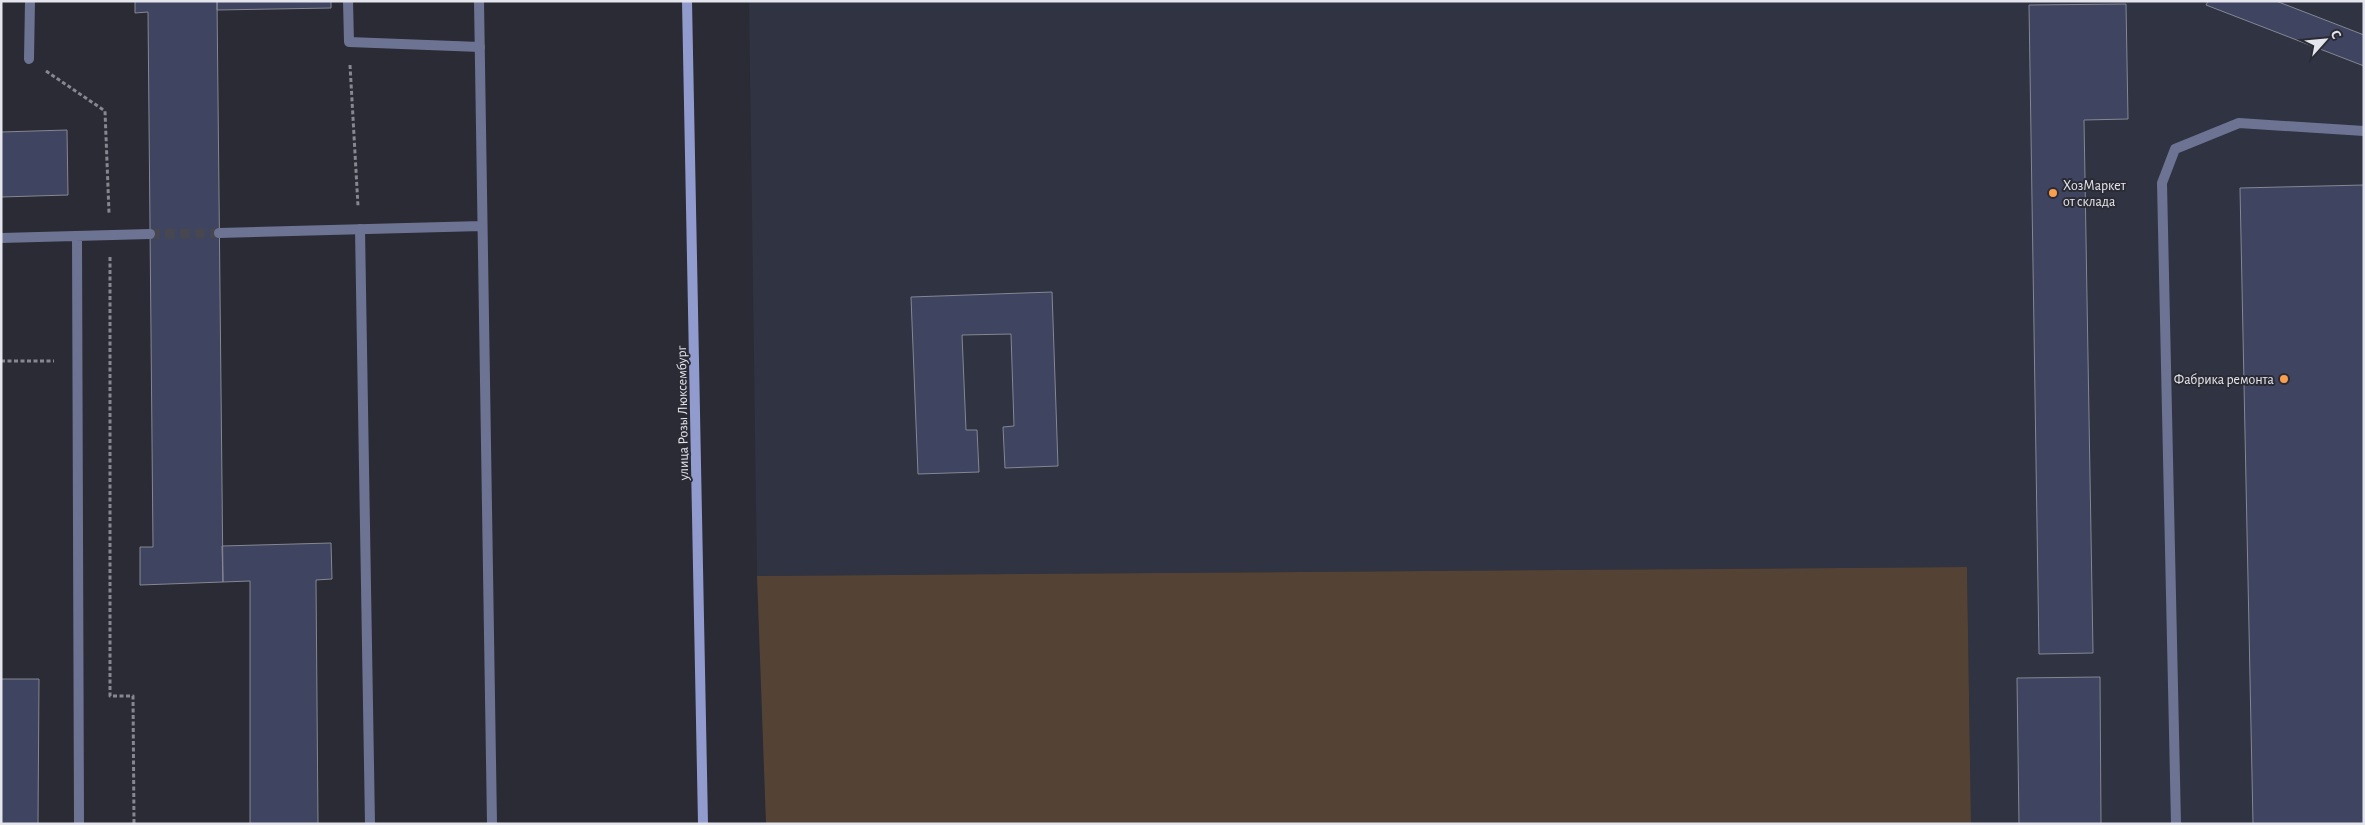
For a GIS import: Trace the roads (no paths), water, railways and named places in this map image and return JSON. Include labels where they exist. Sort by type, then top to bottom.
[{"type":"main road","name":"улица Розы Люксембург","points":[[687,1],[703,824]]},
{"type":"street","points":[[29,59],[30,1]]},
{"type":"street","points":[[348,1],[349,42],[480,47]]},
{"type":"street","points":[[479,1],[492,824]]},
{"type":"street","points":[[2176,824],[2162,183],[2176,150],[2239,123],[2364,131]]},
{"type":"street","points":[[219,232],[482,226]]},
{"type":"street","points":[[360,229],[370,824]]},
{"type":"street","points":[[1,238],[150,234]]},
{"type":"street","points":[[77,236],[79,824]]},
{"type":"tunnel","points":[[150,234],[219,233]]},
{"type":"place","name":"ХозМаркет от склада","points":[[2053,193]]},
{"type":"place","name":"Фабрика ремонта","points":[[2284,379]]}]
